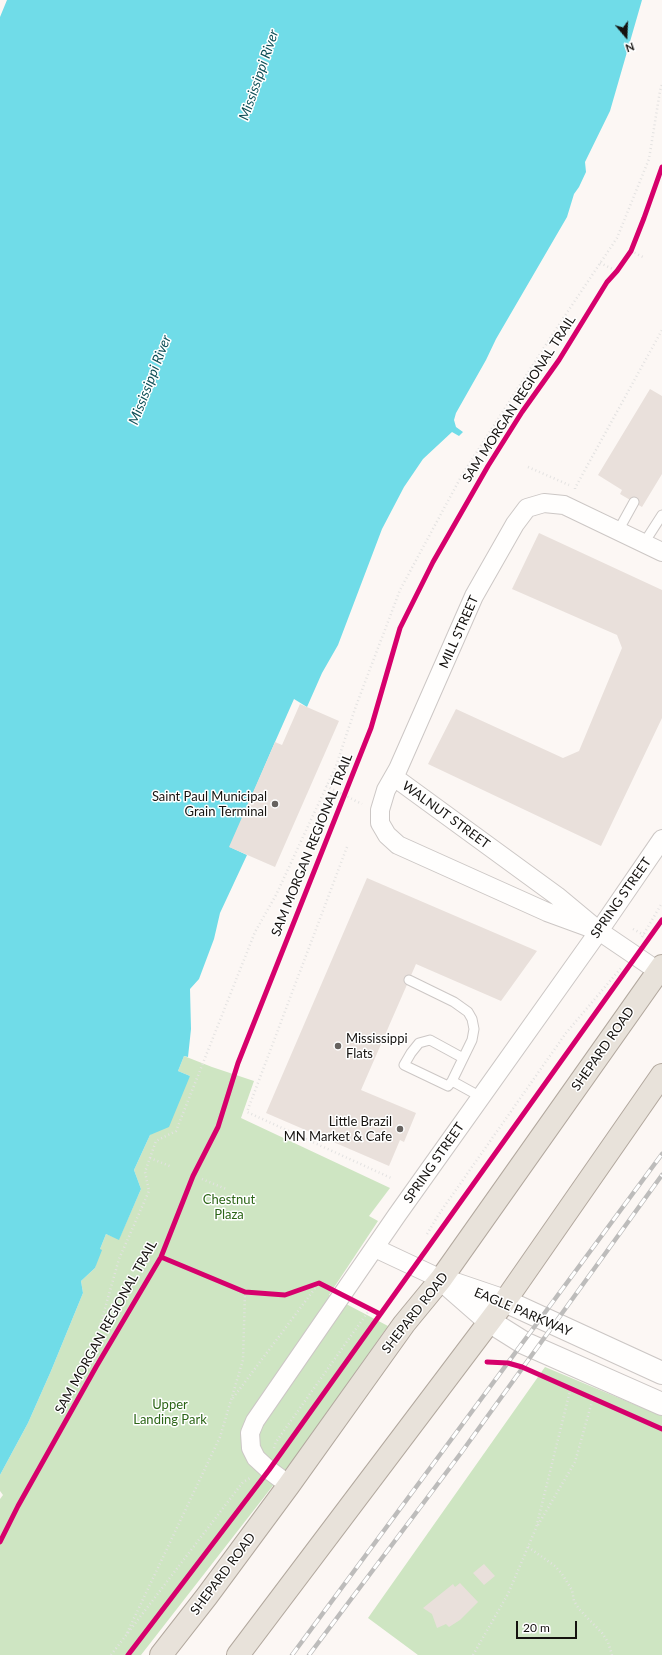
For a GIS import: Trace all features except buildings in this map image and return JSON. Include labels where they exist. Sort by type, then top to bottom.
[{"type":"highway","name":"SHEPARD ROAD","points":[[161,1655],[290,1485],[404,1324],[441,1279],[660,969]]},
{"type":"highway","points":[[238,1655],[505,1301],[662,1074]]},
{"type":"street","name":"MILL STREET","points":[[394,777],[474,596],[515,524],[527,508],[544,503],[564,506],[618,531]]},
{"type":"street","points":[[618,531],[662,552]]},
{"type":"street","name":"WALNUT STREET","points":[[599,931],[547,912],[398,845],[387,835],[380,823],[380,810],[386,790],[394,777],[557,896],[599,931],[631,953],[660,969]]},
{"type":"street","name":"SPRING STREET","points":[[290,1485],[256,1458],[251,1448],[250,1433],[255,1421],[662,839]]},
{"type":"street","points":[[375,1248],[441,1279]]},
{"type":"street","name":"EAGLE PARKWAY","points":[[441,1279],[505,1301],[662,1373]]},
{"type":"street","name":"EAGLE PARKWAY","points":[[441,1279],[489,1321],[535,1349],[662,1404]]},
{"type":"lane","points":[[618,531],[634,502]]},
{"type":"lane","points":[[644,543],[662,515]]},
{"type":"lane","points":[[409,980],[454,1002],[468,1012],[472,1019],[474,1029],[472,1040],[452,1081],[448,1086],[404,1065],[411,1053],[420,1043],[430,1040],[463,1058]]},
{"type":"lane","points":[[452,1081],[481,1097]]},
{"type":"path","points":[[96,1367],[94,1347],[119,1259],[149,1191],[145,1172],[156,1141],[176,1131],[255,932],[276,895],[336,766],[356,706],[400,590],[462,475],[556,329],[617,238],[649,159],[662,84]]},
{"type":"path","points":[[628,256],[634,244]]},
{"type":"path","points":[[631,251],[643,257]]},
{"type":"path","points":[[600,263],[617,271]]},
{"type":"path","points":[[612,276],[620,266]]},
{"type":"path","points":[[577,492],[575,488],[662,330]]},
{"type":"path","points":[[326,786],[365,806]]},
{"type":"path","points":[[347,847],[247,1112],[391,1178]]},
{"type":"path","points":[[427,1234],[439,1214],[566,1033],[617,974],[644,935],[662,903]]},
{"type":"path","points":[[150,1158],[172,1167]]},
{"type":"path","points":[[202,1179],[226,1189]]},
{"type":"path","points":[[231,1400],[319,1283]]},
{"type":"path","points":[[111,1655],[243,1482],[259,1473],[270,1456],[276,1442],[372,1310],[319,1283],[305,1288]]},
{"type":"path","points":[[238,1290],[253,1293]]},
{"type":"path","points":[[124,1638],[220,1437],[243,1360],[245,1292]]},
{"type":"path","points":[[564,1384],[576,1390]]},
{"type":"path","points":[[536,1528],[571,1387]]},
{"type":"path","points":[[588,1395],[600,1401]]},
{"type":"path","points":[[473,1655],[508,1594],[536,1528],[575,1462],[593,1398]]},
{"type":"path","points":[[528,1546],[555,1566],[562,1574],[572,1590],[574,1601],[579,1609],[602,1633],[608,1642],[612,1655]]},
{"type":"green space","name":"Upper Landing Park","points":[[184,1056],[254,1081],[241,1118],[390,1188],[369,1216],[378,1221],[329,1295],[388,1326],[296,1456],[141,1655],[0,1655],[0,1499],[3,1495],[0,1491],[0,1475],[28,1423],[51,1371],[83,1293],[81,1281],[95,1268],[106,1234],[119,1239],[141,1189],[134,1170],[150,1135],[190,1076],[178,1071]]},
{"type":"green space","points":[[545,1367],[662,1416],[662,1655],[418,1655],[368,1618]]},
{"type":"water","name":"Mississippi River","points":[[7,0],[642,0],[610,111],[585,162],[586,172],[574,194],[567,217],[496,339],[456,413],[454,420],[456,427],[463,432],[459,436],[452,432],[423,459],[404,487],[382,529],[338,645],[322,673],[307,707],[294,699],[275,742],[230,847],[247,855],[220,913],[214,939],[199,979],[190,989],[191,1029],[188,1057],[184,1056],[178,1071],[190,1076],[169,1127],[150,1135],[134,1170],[141,1189],[119,1240],[106,1234],[95,1268],[81,1281],[83,1293],[51,1371],[28,1423],[0,1475],[0,17]]},
{"type":"railway","points":[[292,1655],[662,1154]]},
{"type":"railway","points":[[309,1655],[461,1453],[662,1175]]},
{"type":"cycle path","name":"SAM MORGAN REGIONAL TRAIL","points":[[0,1542],[18,1506],[96,1367],[161,1257],[193,1176],[218,1127],[238,1063],[371,728],[400,628],[433,562],[488,466],[522,412],[559,360],[607,282],[631,251],[662,167]]},
{"type":"cycle path","points":[[128,1655],[269,1470],[662,920]]},
{"type":"cycle path","name":"SAM MORGAN REGIONAL TRAIL","points":[[161,1257],[245,1292],[285,1295],[319,1283],[380,1314]]},
{"type":"cycle path","points":[[487,1362],[508,1363],[522,1367],[662,1429]]},
{"type":"place","name":"Saint Paul Municipal Grain Terminal","points":[[275,804]]},
{"type":"place","name":"Mississippi Flats","points":[[338,1046]]},
{"type":"place","name":"Little Brazil MN Market & Cafe","points":[[400,1129]]},
{"type":"park label","name":"Chestnut Plaza","points":[[229,1208]]}]
